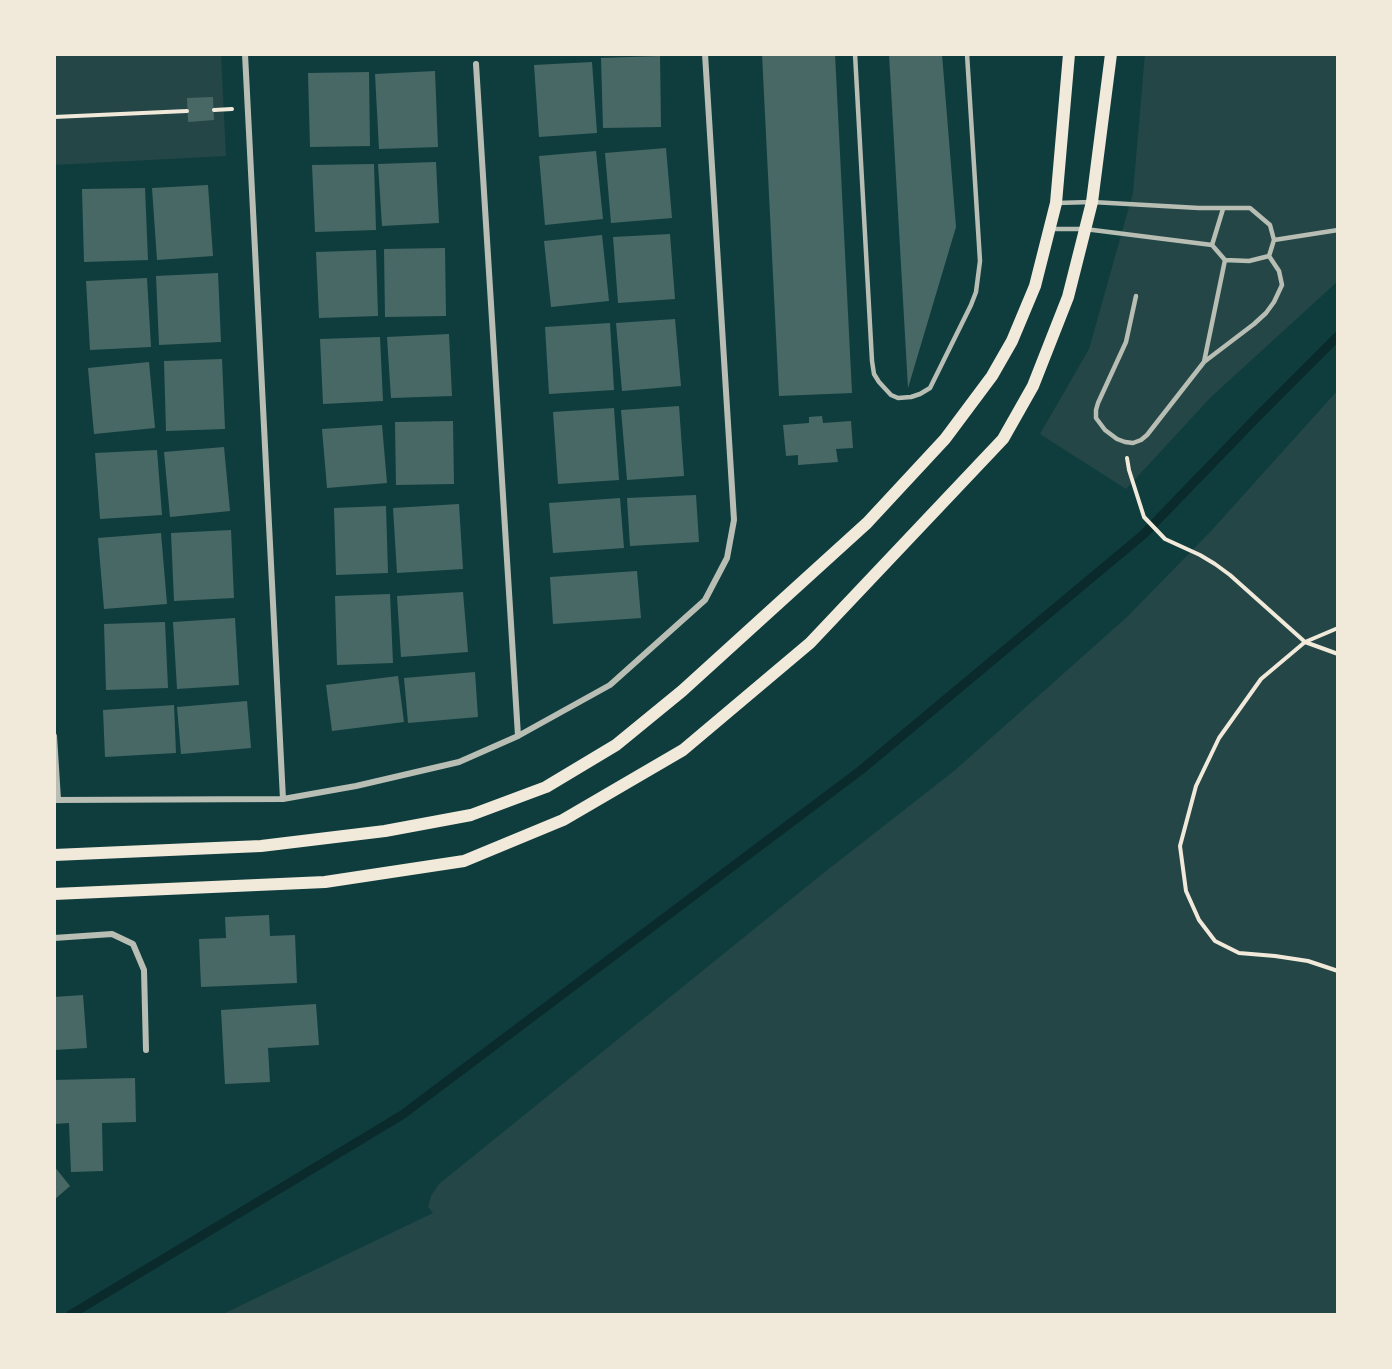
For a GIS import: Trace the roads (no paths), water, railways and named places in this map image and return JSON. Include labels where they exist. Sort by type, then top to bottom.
[{"type":"main road","points":[[54,855],[261,846],[385,831],[471,815],[546,787],[616,745],[682,691],[867,523],[945,439],[992,376],[1012,341],[1035,286],[1056,203],[1070,54]]},
{"type":"main road","points":[[54,894],[325,882],[464,861],[563,820],[683,750],[810,643],[1003,439],[1033,386],[1068,297],[1092,202],[1111,54]]},
{"type":"street","points":[[245,54],[283,799]]},
{"type":"street","points":[[54,736],[56,800],[283,799],[356,786],[459,762],[518,736],[610,685],[705,600],[727,558],[734,520],[705,54]]},
{"type":"street","points":[[476,64],[518,736]]},
{"type":"street","points":[[54,938],[112,934],[133,944],[144,970],[146,1050]]},
{"type":"lane","points":[[855,54],[872,361],[874,374],[879,382],[884,389],[898,398],[911,397],[930,388],[976,292],[980,261],[968,54]]},
{"type":"lane","points":[[1056,203],[1092,202],[1223,209],[1250,208],[1270,225],[1274,240],[1269,256]]},
{"type":"lane","points":[[1212,245],[1223,209]]},
{"type":"lane","points":[[1049,229],[1085,229],[1212,245],[1225,260],[1249,261],[1269,256]]},
{"type":"lane","points":[[1274,240],[1338,231]]},
{"type":"lane","points":[[1136,296],[1126,342],[1096,410],[1096,418],[1100,424],[1117,439],[1133,443],[1147,435],[1204,362],[1254,324],[1275,302],[1282,285],[1279,271],[1269,256]]},
{"type":"lane","points":[[1204,362],[1225,260]]},
{"type":"waterway","points":[[70,1315],[402,1115],[861,770],[1144,534],[1338,336]]}]
